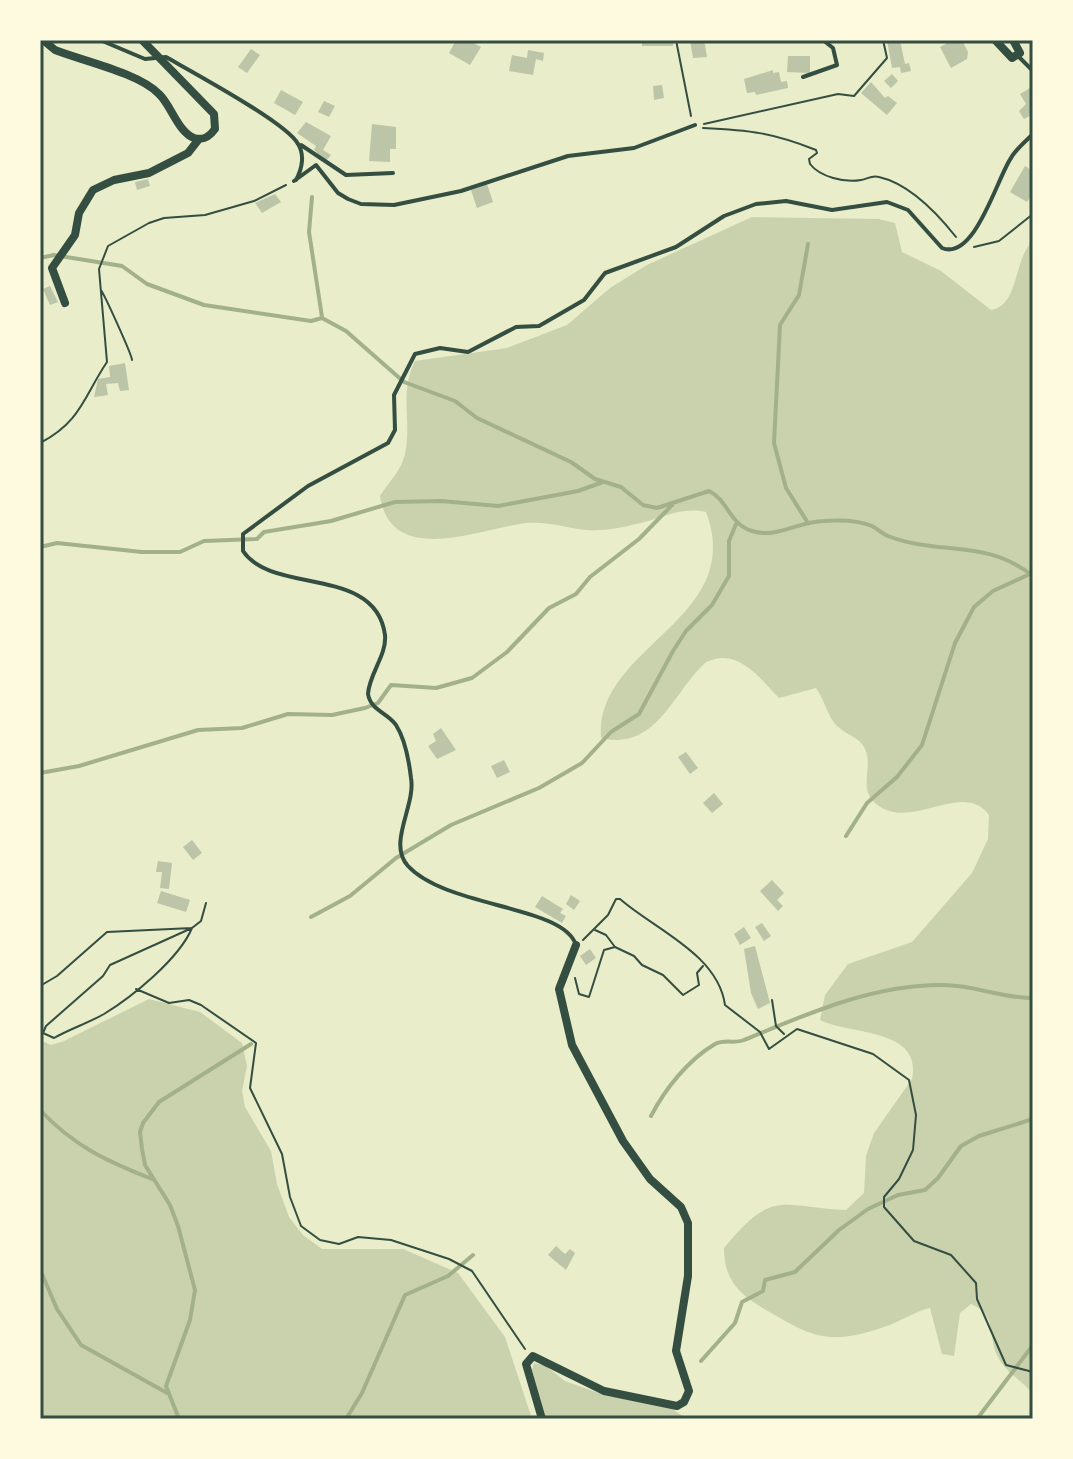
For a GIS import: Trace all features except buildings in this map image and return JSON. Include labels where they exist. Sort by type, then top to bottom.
[{"type":"street","points":[[43,40],[55,50],[151,88],[189,135],[199,139]]},
{"type":"street","points":[[65,303],[52,268],[75,235],[79,213],[93,190],[114,180],[149,173],[188,153],[199,139],[209,136],[215,129],[214,114],[142,40]]},
{"type":"street","points":[[995,40],[1009,57],[1018,56],[1019,49],[1013,40]]},
{"type":"street","points":[[542,1419],[526,1364],[530,1357],[538,1357],[563,1374],[604,1391],[680,1405],[686,1399],[689,1387],[676,1351],[688,1276],[688,1223],[681,1207],[655,1186],[623,1141],[577,1057],[560,996],[576,945]]},
{"type":"lane","points":[[100,40],[138,57],[166,57],[281,125],[298,143],[346,175],[393,173]]},
{"type":"lane","points":[[720,40],[739,40]]},
{"type":"lane","points":[[803,77],[837,65],[833,48],[823,40]]},
{"type":"lane","points":[[1018,56],[1033,71]]},
{"type":"lane","points":[[294,181],[316,165],[338,193],[348,199],[376,206],[411,203],[461,191],[568,156],[634,148],[695,125]]},
{"type":"lane","points":[[576,945],[569,932],[550,921],[468,900],[410,869],[400,847],[412,795],[409,764],[394,722],[373,707],[368,694],[384,645],[381,623],[358,595],[257,565],[243,551],[243,534],[308,486],[388,443],[395,430],[394,395],[415,354],[440,348],[468,352],[516,327],[539,326],[584,300],[605,273],[691,239],[724,216],[771,201],[832,210],[887,202],[908,210],[942,248],[948,251],[964,246],[994,196],[1011,158],[1033,134]]},
{"type":"lane","points":[[294,181],[302,163],[298,143]]},
{"type":"path","points":[[676,40],[692,123],[683,128]]},
{"type":"path","points":[[695,125],[838,94],[854,96],[887,58],[883,40]]},
{"type":"path","points":[[695,125],[779,136],[816,150],[817,153],[809,159],[810,164],[832,178],[860,180],[880,177],[907,189],[942,219],[964,246],[990,245],[1033,214]]},
{"type":"path","points":[[40,443],[64,427],[87,402],[93,381],[107,362],[99,269],[103,253],[130,232],[164,218],[205,215],[240,205],[294,181]]},
{"type":"path","points":[[101,289],[110,314],[130,348],[132,360]]},
{"type":"path","points":[[576,945],[595,930],[616,899],[620,899],[646,922],[666,932],[704,966],[722,988],[725,1005],[760,1032],[769,1049],[797,1029],[873,1054],[909,1080],[916,1115],[913,1150],[899,1179],[884,1197],[884,1207],[914,1241],[951,1255],[976,1283],[977,1299],[1006,1365],[1033,1372]]},
{"type":"path","points":[[192,928],[172,957],[145,985],[103,1015],[54,1038],[46,1038],[43,1033],[46,1026],[103,976],[110,965],[192,928],[201,921],[206,903]]},
{"type":"path","points":[[40,986],[57,976],[107,932],[192,928]]},
{"type":"path","points":[[595,930],[606,935],[615,947],[663,975],[683,995],[699,985],[697,973],[704,966]]},
{"type":"path","points":[[569,966],[577,990],[585,998],[593,990],[604,950],[615,947]]},
{"type":"path","points":[[136,989],[169,1003],[189,1000],[201,1005],[256,1043],[250,1088],[282,1154],[290,1197],[301,1226],[320,1240],[339,1244],[358,1237],[391,1240],[449,1259],[472,1271],[530,1357]]},
{"type":"path","points":[[772,1000],[776,1026],[784,1036]]},
{"type":"green space","points":[[752,217],[879,219],[895,223],[902,252],[941,271],[991,310],[1007,300],[1022,258],[1033,241],[1033,1394],[1001,1362],[989,1320],[971,1304],[960,1313],[954,1356],[942,1354],[930,1308],[864,1333],[833,1337],[819,1335],[793,1325],[745,1296],[729,1276],[724,1248],[754,1216],[767,1209],[791,1205],[846,1210],[864,1193],[866,1156],[874,1133],[912,1079],[912,1062],[906,1050],[896,1042],[820,1020],[825,995],[848,964],[912,942],[972,873],[988,839],[989,815],[978,806],[966,802],[907,813],[893,812],[879,806],[868,794],[865,749],[834,722],[816,688],[779,698],[746,666],[727,658],[705,663],[649,728],[636,736],[620,740],[601,738],[605,706],[620,679],[689,607],[706,580],[713,549],[706,512],[679,512],[605,530],[526,523],[462,536],[419,538],[401,531],[388,518],[380,496],[398,471],[405,454],[408,384],[415,361],[507,348],[567,325],[610,288],[647,265]]},
{"type":"green space","points":[[149,999],[200,1012],[242,1043],[247,1066],[242,1091],[245,1107],[271,1151],[277,1184],[289,1217],[303,1235],[322,1249],[403,1249],[458,1273],[505,1337],[532,1419],[40,1419],[40,1040],[51,1045],[64,1041]]},
{"type":"green space","points":[[534,1363],[546,1366],[565,1381],[607,1396],[665,1404],[687,1419],[545,1419],[532,1370]]},
{"type":"waterway","points":[[312,197],[309,232],[322,317]]},
{"type":"waterway","points":[[808,244],[799,295],[780,325],[774,443],[786,488],[808,523]]},
{"type":"waterway","points":[[40,258],[54,255],[122,266],[147,284],[204,305],[311,321],[322,318],[346,331],[404,382],[455,401],[477,418],[571,462],[595,479],[621,487],[643,505],[657,508],[709,491],[738,523],[752,531],[770,533],[815,522],[855,522],[907,542],[997,557],[1033,576]]},
{"type":"waterway","points":[[40,547],[57,543],[142,552],[180,552],[204,541],[257,539],[264,532],[331,521],[395,502],[441,501],[498,506],[578,491],[603,482]]},
{"type":"waterway","points":[[40,773],[79,766],[198,730],[242,728],[288,714],[332,715],[365,708],[378,703],[391,685],[436,688],[472,678],[507,652],[549,608],[576,594],[590,577],[639,539],[675,502]]},
{"type":"waterway","points":[[311,917],[350,896],[396,858],[451,825],[539,788],[582,763],[611,732],[639,714],[686,631],[712,605],[729,576],[729,541],[736,524]]},
{"type":"waterway","points":[[846,836],[867,803],[897,777],[922,745],[955,643],[974,607],[993,591],[1030,574]]},
{"type":"waterway","points":[[651,1116],[678,1076],[715,1044],[744,1040],[841,1002],[892,990],[943,985],[1033,998]]},
{"type":"waterway","points":[[179,1419],[166,1386],[190,1320],[195,1290],[170,1205],[145,1165],[140,1132],[159,1102],[251,1044]]},
{"type":"waterway","points":[[40,1110],[65,1133],[92,1151],[152,1179]]},
{"type":"waterway","points":[[701,1361],[735,1323],[742,1302],[763,1291],[765,1280],[795,1272],[839,1230],[868,1209],[898,1195],[925,1190],[938,1178],[961,1146],[979,1136],[1033,1119]]},
{"type":"waterway","points":[[346,1419],[362,1393],[405,1295],[448,1276],[473,1255]]},
{"type":"waterway","points":[[42,1274],[57,1309],[81,1345],[169,1394]]},
{"type":"waterway","points":[[977,1419],[1033,1345]]}]
